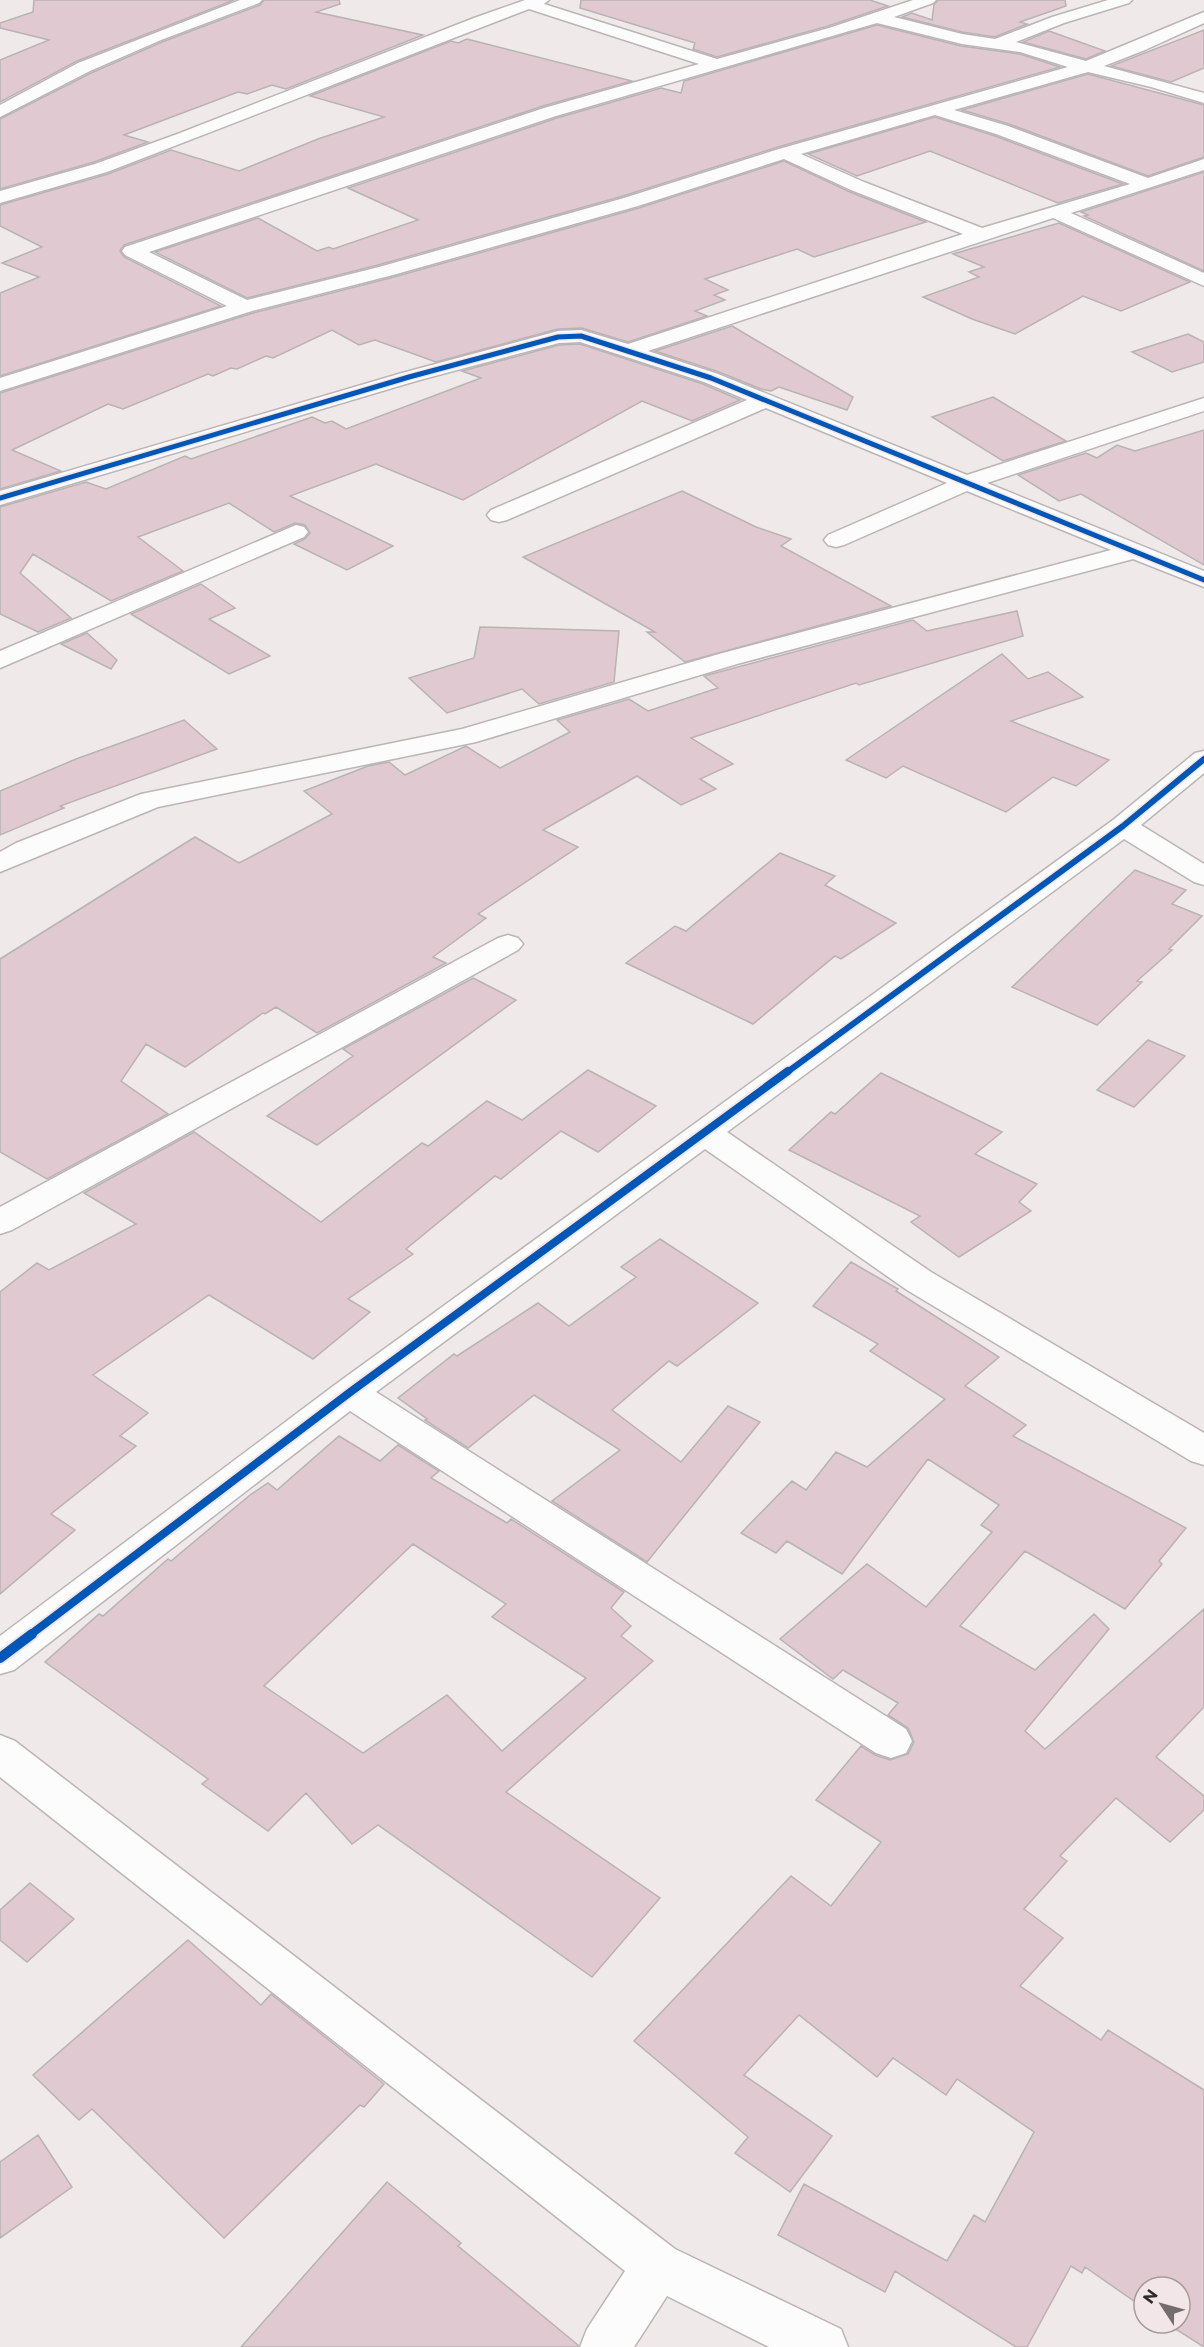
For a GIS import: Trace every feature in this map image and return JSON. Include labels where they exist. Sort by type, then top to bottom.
[{"type":"street","points":[[0,112],[84,67],[155,37],[254,0]]},
{"type":"street","points":[[245,308],[132,251],[236,219],[549,112],[878,18],[928,0]]},
{"type":"street","points":[[999,43],[1058,20],[1124,0]]},
{"type":"street","points":[[0,197],[90,171],[186,137],[401,51],[535,2],[718,65]]},
{"type":"street","points":[[0,385],[245,308],[630,202],[785,153],[939,111],[984,95],[1086,67],[1139,47],[1204,17]]},
{"type":"street","points":[[878,18],[962,39],[999,43],[1156,83],[1204,98]]},
{"type":"street","points":[[939,111],[1002,130],[1148,184]]},
{"type":"street","points":[[785,153],[830,175],[935,214],[981,234]]},
{"type":"street","points":[[628,351],[981,234],[1148,184],[1204,164]]},
{"type":"street","points":[[1054,212],[1204,280]]},
{"type":"street","points":[[0,498],[410,377],[558,337],[581,336],[711,378],[1204,579]]},
{"type":"street","points":[[499,515],[766,400]]},
{"type":"street","points":[[836,540],[968,482],[1204,404]]},
{"type":"street","points":[[0,660],[296,532]]},
{"type":"street","points":[[0,862],[26,849],[151,800],[467,736],[728,659],[1137,551]]},
{"type":"street","points":[[0,1658],[349,1393],[1123,826],[1204,759]]},
{"type":"street","points":[[1123,826],[1204,876]]},
{"type":"street","points":[[7,1209],[508,944]]},
{"type":"street","points":[[705,1133],[919,1281],[1204,1451]]},
{"type":"street","points":[[349,1393],[891,1741]]},
{"type":"street","points":[[0,1754],[658,2266],[823,2347]]},
{"type":"street","points":[[605,2347],[658,2266]]},
{"type":"building","points":[[34,0],[234,0],[77,61],[0,102],[0,60],[49,40],[0,28],[0,23],[33,12]]},
{"type":"building","points":[[264,0],[339,0],[340,4],[316,12],[423,35],[286,89],[272,85],[247,94],[238,92],[124,135],[148,142],[94,162],[0,189],[0,119],[91,73],[162,42],[260,5]]},
{"type":"building","points":[[581,0],[870,0],[888,6],[828,26],[717,57],[693,49],[695,43],[580,8]]},
{"type":"building","points":[[938,0],[1065,0],[1066,6],[1020,22],[1027,24],[995,37],[962,32],[902,17],[912,13],[932,20],[934,5]]},
{"type":"building","points":[[877,25],[961,46],[1020,54],[1060,67],[778,147],[623,196],[378,265],[247,298],[155,252],[258,218],[317,251],[329,247],[333,249],[418,220],[348,188],[557,118],[661,88],[681,93],[684,81]]},
{"type":"building","points":[[1204,30],[1204,68],[1171,82],[1111,66]]},
{"type":"building","points":[[1049,31],[1105,51],[1086,59],[1023,42]]},
{"type":"building","points":[[467,39],[632,81],[543,106],[124,245],[120,251],[124,257],[221,306],[0,376],[0,293],[39,277],[2,263],[42,247],[0,226],[0,205],[108,174],[171,150],[239,171],[318,139],[384,117],[310,96],[451,41],[458,43]]},
{"type":"building","points":[[1088,74],[1204,105],[1204,157],[1148,176],[1009,124],[962,110]]},
{"type":"building","points":[[935,117],[995,136],[1123,184],[1058,203],[930,151],[857,176],[808,154]]},
{"type":"building","points":[[784,161],[850,192],[926,222],[814,257],[797,249],[705,279],[728,290],[714,295],[725,300],[695,311],[707,316],[628,342],[582,328],[558,329],[436,362],[375,340],[359,345],[332,330],[273,358],[266,356],[237,369],[231,368],[213,376],[208,374],[123,409],[108,404],[12,450],[61,471],[0,489],[0,393],[253,313],[394,277],[639,208]]},
{"type":"building","points":[[1204,172],[1204,271],[1084,216],[1088,215],[1081,212]]},
{"type":"building","points":[[1059,223],[1190,282],[1121,311],[1083,296],[1015,334],[972,319],[923,297],[979,277],[969,272],[984,267],[953,254]]},
{"type":"building","points":[[732,326],[853,397],[847,410],[779,387],[771,391],[761,389],[719,372],[655,351]]},
{"type":"building","points":[[1188,334],[1204,342],[1204,362],[1172,372],[1132,352]]},
{"type":"building","points":[[580,344],[703,384],[740,400],[692,421],[642,401],[463,500],[376,464],[290,496],[393,546],[347,570],[294,544],[305,539],[310,533],[305,525],[295,523],[274,532],[229,503],[138,537],[183,571],[111,601],[33,554],[20,573],[71,618],[38,632],[0,614],[0,507],[86,482],[106,489],[185,456],[191,459],[312,417],[325,423],[332,421],[346,429],[481,378],[462,371],[559,345]]},
{"type":"building","points":[[993,397],[1066,441],[1003,461],[932,417]]},
{"type":"building","points":[[1204,430],[1204,565],[1081,494],[1059,501],[1018,475],[1086,453],[1097,458],[1117,445],[1135,451]]},
{"type":"building","points":[[682,491],[756,527],[791,539],[781,546],[891,606],[685,662],[647,632],[655,632],[523,557]]},
{"type":"building","points":[[201,584],[235,608],[209,619],[270,656],[229,674],[131,614]]},
{"type":"building","points":[[1017,611],[1023,636],[859,685],[856,683],[691,738],[733,764],[700,779],[716,789],[681,805],[637,776],[543,830],[578,847],[478,914],[486,918],[433,957],[446,963],[317,1033],[276,1007],[263,1013],[185,1067],[146,1044],[121,1081],[168,1114],[47,1179],[0,1152],[0,959],[195,837],[239,863],[332,814],[304,791],[368,766],[389,762],[405,775],[466,746],[500,768],[570,732],[557,720],[629,699],[648,711],[718,688],[704,676],[913,620],[927,631]]},
{"type":"building","points":[[480,627],[619,631],[614,682],[539,704],[522,689],[447,713],[409,678],[474,658]]},
{"type":"building","points":[[87,633],[117,660],[111,669],[61,644]]},
{"type":"building","points":[[1002,654],[1028,679],[1048,672],[1083,697],[1011,721],[1109,760],[1076,786],[1053,777],[1006,812],[903,766],[886,778],[846,760]]},
{"type":"building","points":[[184,720],[217,749],[60,806],[64,808],[0,835],[0,791],[76,759]]},
{"type":"building","points":[[780,853],[835,876],[825,885],[896,923],[841,959],[835,956],[753,1024],[626,963],[675,926],[686,931]]},
{"type":"building","points":[[1135,870],[1186,890],[1172,904],[1202,916],[1169,949],[1172,950],[1137,981],[1142,982],[1097,1025],[1012,987]]},
{"type":"building","points":[[473,978],[516,1000],[317,1145],[267,1116],[353,1056],[343,1049]]},
{"type":"building","points":[[1148,1040],[1185,1056],[1134,1107],[1097,1090]]},
{"type":"building","points":[[588,1070],[656,1106],[598,1152],[561,1131],[501,1179],[495,1176],[406,1249],[413,1254],[348,1299],[370,1312],[313,1359],[209,1295],[93,1375],[148,1413],[120,1436],[136,1446],[51,1514],[75,1530],[0,1594],[0,1292],[37,1263],[49,1270],[136,1224],[84,1193],[194,1132],[321,1222],[422,1143],[428,1146],[487,1101],[522,1120]]},
{"type":"building","points":[[881,1073],[1002,1132],[975,1154],[1037,1184],[1019,1202],[1031,1211],[959,1257],[911,1222],[920,1216],[789,1150],[831,1112],[835,1114]]},
{"type":"building","points":[[660,1239],[758,1303],[677,1366],[669,1361],[612,1410],[681,1462],[728,1406],[760,1422],[647,1562],[552,1501],[620,1450],[534,1395],[468,1448],[425,1420],[427,1419],[398,1398],[454,1354],[457,1356],[538,1303],[569,1326],[636,1277],[621,1267]]},
{"type":"building","points":[[851,1262],[898,1289],[896,1291],[999,1357],[965,1386],[1026,1425],[1013,1436],[1186,1528],[1159,1561],[1162,1564],[1125,1609],[1025,1551],[960,1626],[1035,1670],[1094,1614],[1109,1629],[1025,1731],[1045,1749],[1204,1609],[1204,1707],[1156,1757],[1204,1796],[1204,1810],[1170,1842],[1116,1798],[1060,1856],[1067,1861],[1024,1909],[1063,1938],[1020,1986],[1101,2040],[1108,2030],[1204,2090],[1204,2347],[1185,2335],[1192,2335],[1192,2275],[1132,2275],[1132,2300],[1085,2267],[1082,2273],[1071,2266],[1027,2347],[1016,2347],[895,2271],[885,2292],[778,2235],[804,2184],[947,2261],[974,2215],[985,2222],[1034,2132],[957,2079],[946,2095],[893,2058],[877,2077],[799,2015],[744,2075],[832,2136],[790,2192],[735,2153],[748,2137],[634,2041],[791,1876],[831,1906],[881,1842],[816,1800],[861,1746],[875,1755],[890,1760],[908,1754],[914,1742],[908,1728],[888,1715],[898,1703],[843,1670],[833,1679],[780,1639],[867,1564],[926,1607],[992,1532],[981,1525],[999,1505],[928,1459],[842,1574],[787,1541],[776,1553],[741,1533],[792,1481],[806,1490],[836,1452],[867,1467],[945,1399],[870,1351],[878,1344],[813,1306]]},
{"type":"building","points":[[339,1436],[380,1461],[398,1445],[439,1471],[431,1478],[507,1523],[511,1519],[624,1592],[611,1608],[631,1626],[621,1636],[653,1661],[506,1792],[660,1898],[592,1977],[378,1825],[352,1844],[306,1793],[268,1831],[202,1784],[208,1779],[45,1662],[99,1614],[103,1616],[168,1559],[171,1561],[250,1495],[268,1483],[277,1490]],"holes":[[[413,1544],[506,1604],[492,1617],[586,1678],[502,1751],[447,1695],[363,1753],[264,1686]]]},
{"type":"building","points":[[30,1883],[74,1919],[27,1962],[0,1940],[0,1910]]},
{"type":"building","points":[[188,1940],[261,2005],[271,1994],[384,2084],[364,2107],[360,2105],[224,2238],[92,2109],[79,2120],[33,2075]]},
{"type":"building","points":[[38,2135],[72,2187],[0,2238],[0,2162]]},
{"type":"building","points":[[387,2182],[461,2243],[458,2246],[578,2347],[241,2347]]},
{"type":"cycle path","points":[[0,498],[409,377],[558,337],[581,336],[711,378],[1204,580]]},
{"type":"cycle path","points":[[0,1658],[349,1393],[1123,826],[1204,759]]}]
